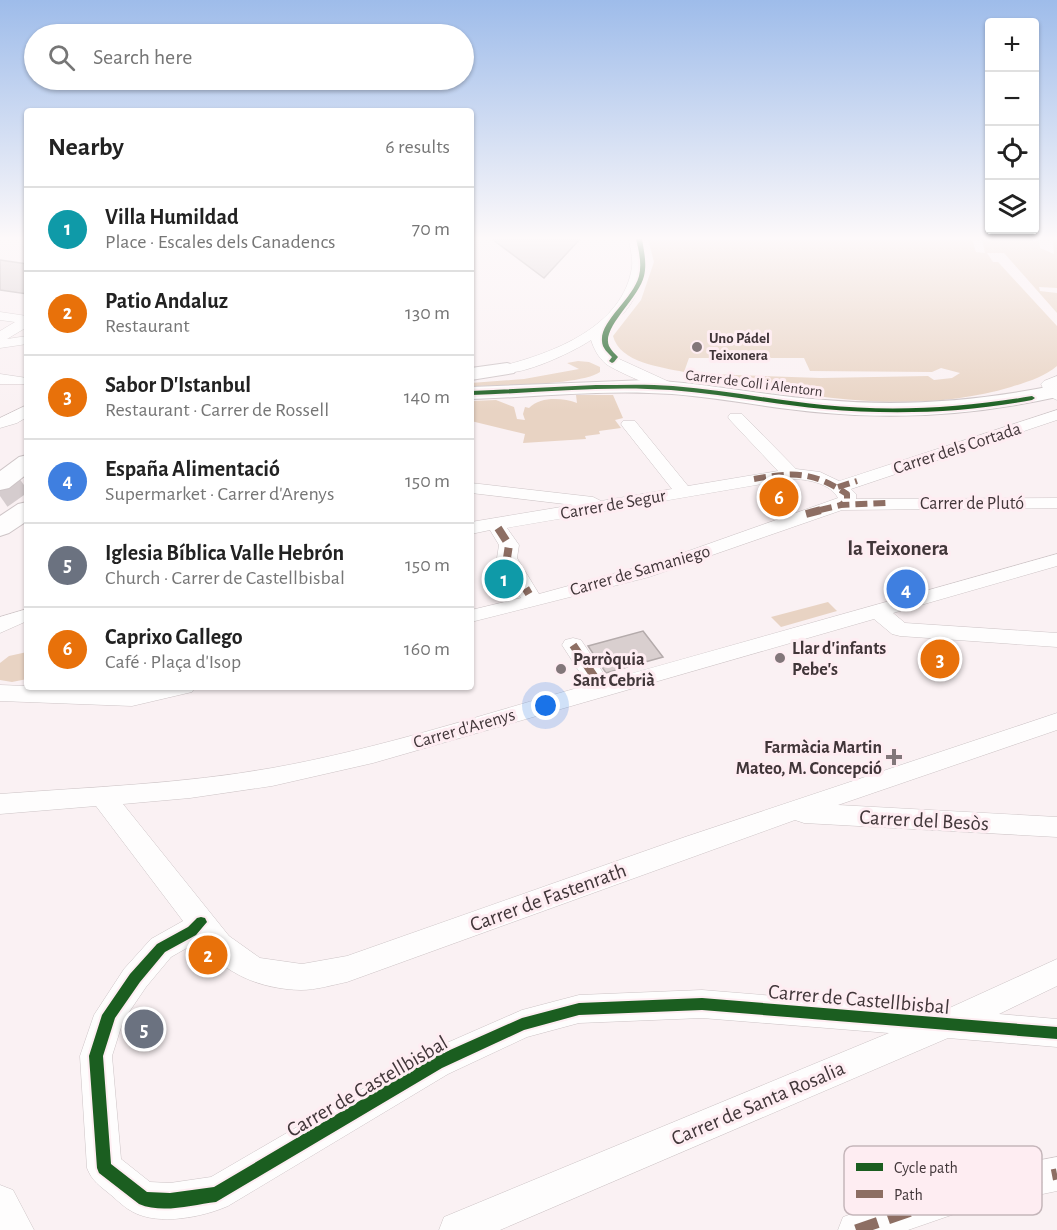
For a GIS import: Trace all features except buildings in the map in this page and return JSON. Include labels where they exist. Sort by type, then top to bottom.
[{"type":"street","points":[[474,374],[507,369],[551,356],[596,331],[623,305],[627,296]]},
{"type":"street","points":[[0,316],[24,320]]},
{"type":"street","points":[[0,337],[24,322]]},
{"type":"street","points":[[596,331],[601,349],[612,361],[671,388]]},
{"type":"street","points":[[0,344],[24,340]]},
{"type":"street","points":[[0,379],[22,381]]},
{"type":"street","name":"Carrer de Coll i Alentorn","points":[[474,393],[597,387],[671,388],[823,407],[886,410],[980,406],[1055,390]]},
{"type":"street","points":[[0,415],[24,412]]},
{"type":"street","points":[[0,423],[7,422],[24,412]]},
{"type":"street","name":"Carrer dels Cortada","points":[[845,490],[1057,415]]},
{"type":"street","points":[[736,417],[788,470]]},
{"type":"street","points":[[629,424],[684,492]]},
{"type":"street","points":[[0,483],[24,464]]},
{"type":"street","name":"Carrer de Segur","points":[[474,527],[684,492],[788,470],[816,474],[845,490]]},
{"type":"street","points":[[474,488],[608,504]]},
{"type":"street","name":"Carrer de Plutó","points":[[845,490],[867,503],[1057,503]]},
{"type":"street","name":"Carrer de Samaniego","points":[[474,615],[639,573],[698,555],[806,514],[845,490]]},
{"type":"street","points":[[0,528],[24,511]]},
{"type":"street","points":[[498,528],[509,545],[507,558],[529,594]]},
{"type":"street","name":"Carrer d'Arenys","points":[[0,804],[190,789],[272,777],[373,754],[1057,560]]},
{"type":"street","points":[[877,611],[900,629],[1057,640]]},
{"type":"street","points":[[0,626],[13,618],[24,616]]},
{"type":"street","points":[[571,648],[598,682]]},
{"type":"street","points":[[0,693],[132,698],[170,690]]},
{"type":"street","name":"Carrer de Fastenrath","points":[[103,797],[219,945],[254,970],[302,977],[347,969],[694,844],[1057,721]]},
{"type":"street","name":"Carrer del Besòs","points":[[791,812],[1057,827]]},
{"type":"street","name":"Carrer de Castellbisbal","points":[[201,922],[192,931],[161,948],[135,978],[109,1015],[96,1056],[104,1168],[144,1199],[170,1201],[216,1194],[437,1063],[522,1024],[579,1009],[702,1004],[1057,1033]]},
{"type":"street","name":"Carrer de Santa Rosalia","points":[[457,1230],[944,1024],[1057,972]]},
{"type":"street","points":[[1042,1177],[1057,1174]]},
{"type":"street","points":[[0,1203],[16,1230]]},
{"type":"street","points":[[856,1230],[899,1215]]},
{"type":"shaded area","points":[[642,296],[1030,296],[1057,326],[1057,366],[1047,373],[1011,387],[974,396],[936,400],[898,402],[858,400],[781,391],[706,376],[708,374],[821,378],[928,376],[934,380],[952,378],[960,373],[941,368],[932,372],[810,371],[804,358],[689,358],[684,372],[653,366],[632,358],[624,352],[617,345],[613,336]]},
{"type":"shaded area","points":[[1042,296],[1057,296],[1057,313]]},
{"type":"shaded area","points":[[589,362],[600,367],[600,372],[576,380],[558,382],[474,386],[474,383],[524,379],[579,369],[567,363]]},
{"type":"shaded area","points":[[576,395],[613,395],[623,418],[615,420],[621,428],[599,431],[600,434],[585,436],[586,439],[523,443],[525,434],[474,422],[474,401],[496,400],[514,407],[517,419],[525,420],[523,414],[525,407],[529,408],[540,401],[552,399],[577,403]]},
{"type":"shaded area","points":[[828,602],[837,611],[781,627],[771,617]]},
{"type":"shaded area","points":[[24,653],[24,680],[12,682],[0,680],[0,663],[9,656]]},
{"type":"tunnel","points":[[0,496],[24,479]]},
{"type":"marked path","points":[[754,479],[793,474],[813,476],[823,479],[847,494],[847,500],[841,505]]},
{"type":"marked path","points":[[838,487],[857,481]]},
{"type":"marked path","points":[[806,514],[841,505],[886,503]]},
{"type":"marked path","points":[[498,528],[509,545],[507,558],[529,594]]},
{"type":"marked path","points":[[573,645],[598,682]]},
{"type":"marked path","points":[[1042,1177],[1057,1174]]},
{"type":"marked path","points":[[856,1230],[899,1215]]},
{"type":"cycle path","points":[[612,361],[615,357],[605,342],[606,332],[611,322],[632,296]]},
{"type":"cycle path","points":[[474,393],[596,387],[671,388],[824,407],[876,410],[954,409],[1032,398]]},
{"type":"cycle path","points":[[201,922],[192,931],[161,948],[135,978],[109,1015],[96,1056],[104,1168],[144,1199],[170,1201],[216,1194],[437,1063],[522,1024],[579,1009],[702,1004],[1057,1033]]},
{"type":"place","name":"Uno Pádel Teixonera","points":[[697,347]]},
{"type":"place","name":"Caprixo Gallego","points":[[779,497]]},
{"type":"place","name":"Villa Humildad","points":[[504,579]]},
{"type":"place","name":"España Alimentació","points":[[906,589]]},
{"type":"place","name":"Llar d'infants Pebe's","points":[[780,658]]},
{"type":"place","name":"Sabor D'Istanbul","points":[[940,659]]},
{"type":"place","name":"Parròquia Sant Cebrià","points":[[561,669]]},
{"type":"place","name":"Farmàcia Martin Mateo, M. Concepció","points":[[894,757]]},
{"type":"place","name":"Patio Andaluz","points":[[208,955]]},
{"type":"place","name":"Iglesia Bíblica Valle Hebrón","points":[[144,1029]]},
{"type":"district","name":"la Teixonera","points":[[898,548]]}]
